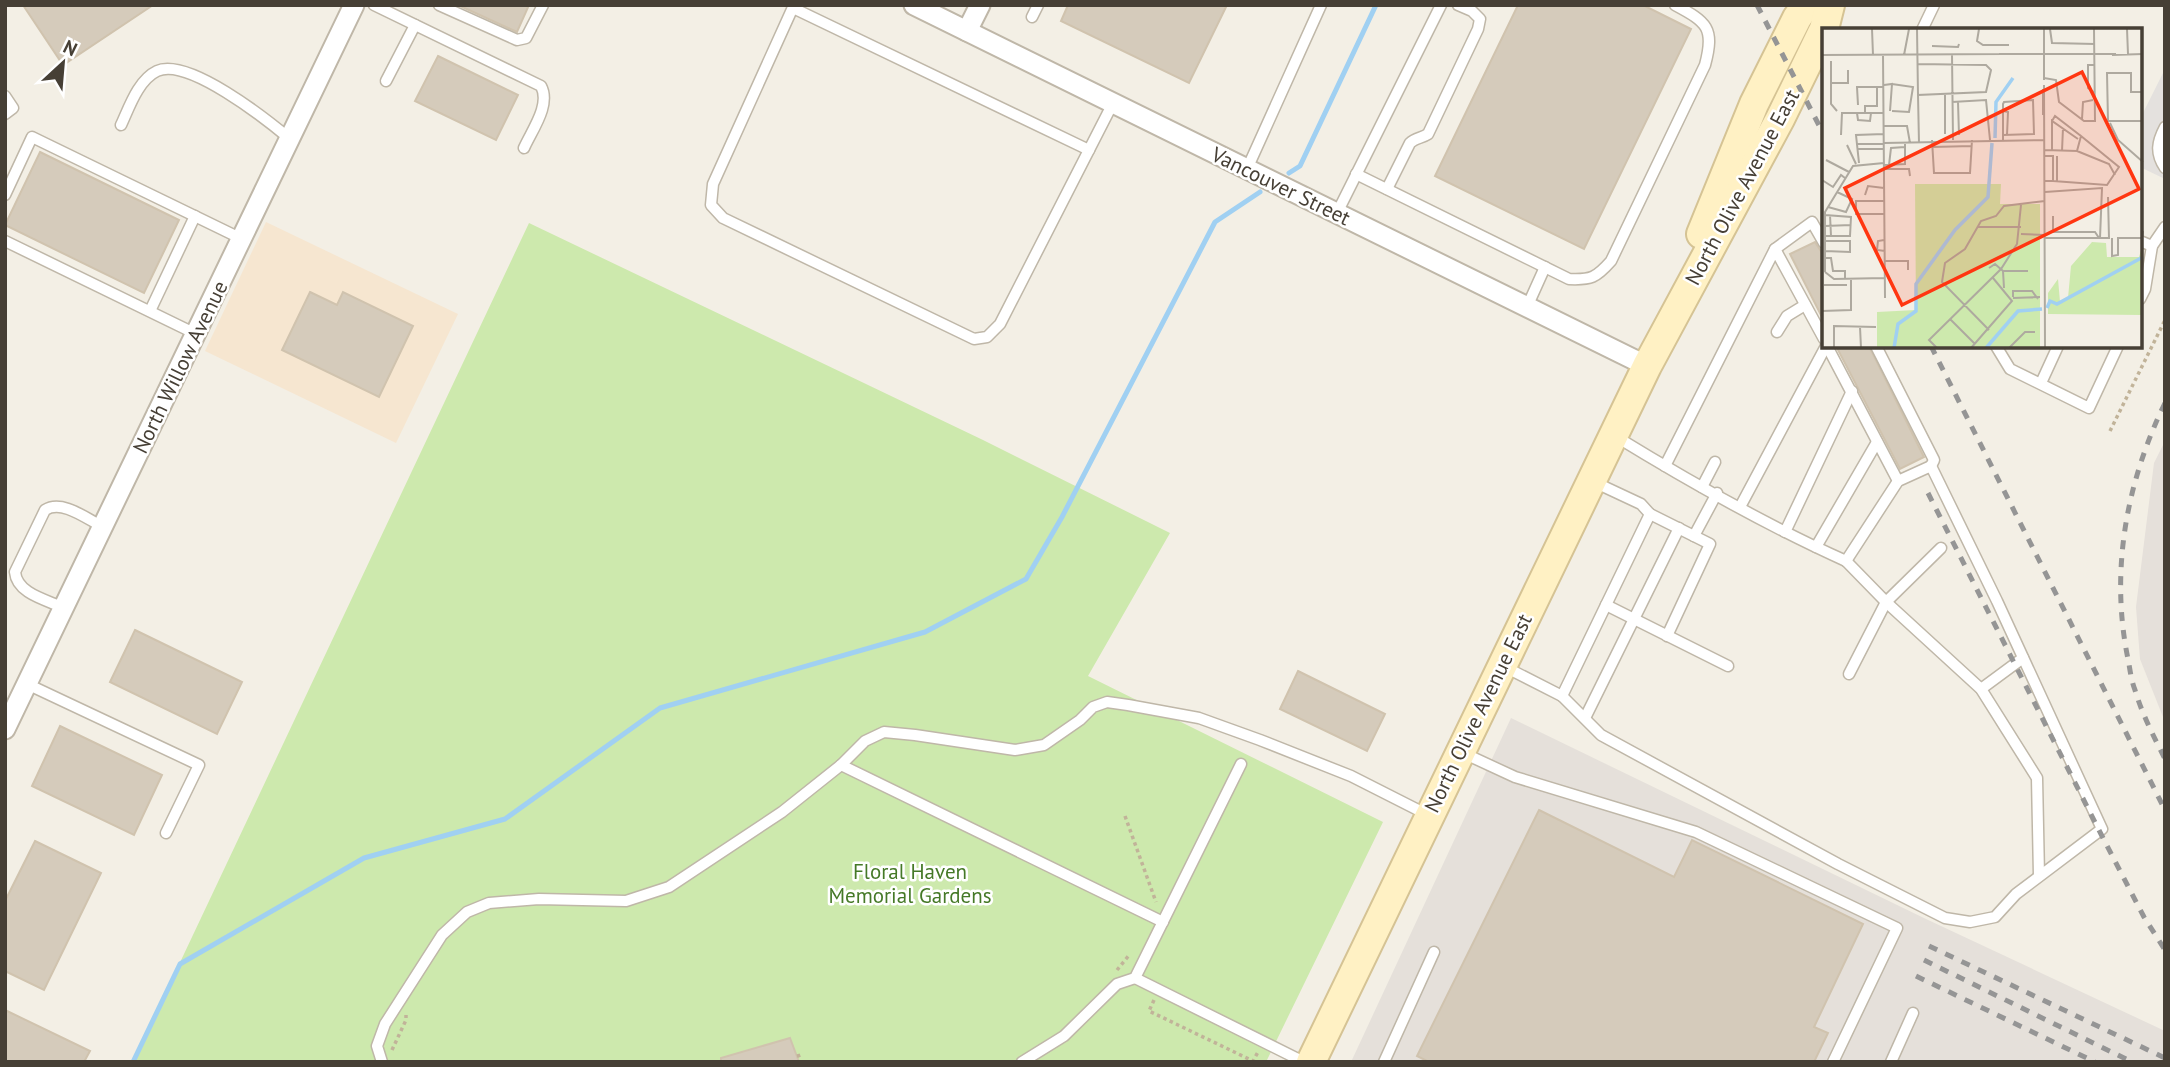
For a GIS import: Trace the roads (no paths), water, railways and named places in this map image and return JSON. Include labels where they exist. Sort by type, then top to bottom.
[{"type":"street","name":"North Willow Avenue","points":[[5,729],[354,5]]},
{"type":"street","name":"Vancouver Street","points":[[914,5],[1647,366]]},
{"type":"street","points":[[967,31],[980,5]]},
{"type":"street","name":"North Olive Avenue East","points":[[1647,366],[1754,104],[1806,5]]},
{"type":"street","name":"North Olive Avenue East","points":[[1824,28],[1830,5]]},
{"type":"street","name":"North Olive Avenue East","points":[[1311,1062],[1647,366],[1780,119],[1822,33]]},
{"type":"lane","points":[[374,5],[541,86],[545,94],[544,105],[524,148]]},
{"type":"lane","points":[[439,5],[517,40],[526,38],[543,5]]},
{"type":"lane","points":[[1032,17],[1038,5]]},
{"type":"lane","points":[[1247,169],[1321,5]]},
{"type":"lane","points":[[1337,213],[1441,5]]},
{"type":"lane","points":[[1387,189],[1413,139],[1421,139],[1429,134],[1478,29],[1480,19],[1472,11],[1458,5]]},
{"type":"lane","points":[[1356,174],[1569,279],[1589,280],[1602,272],[1611,261],[1705,65],[1711,43],[1707,28],[1694,15],[1675,5]]},
{"type":"lane","points":[[1923,28],[1934,5]]},
{"type":"lane","points":[[1089,150],[794,7],[713,184],[711,205],[723,218],[974,339],[987,337],[1000,324],[1089,150],[1113,103]]},
{"type":"lane","points":[[386,81],[415,25]]},
{"type":"lane","points":[[121,125],[139,90],[149,78],[157,71],[177,69],[240,100],[290,139]]},
{"type":"lane","points":[[5,96],[13,108],[5,114]]},
{"type":"lane","points":[[2165,127],[2157,150],[2165,168]]},
{"type":"lane","points":[[5,195],[32,137],[242,239]]},
{"type":"lane","points":[[150,311],[195,216]]},
{"type":"lane","points":[[1665,466],[1775,249],[1812,222],[1822,240]]},
{"type":"lane","points":[[2142,295],[2152,246],[2165,227]]},
{"type":"lane","points":[[5,241],[196,334]]},
{"type":"lane","points":[[2142,242],[2152,246]]},
{"type":"lane","points":[[1775,249],[1822,335]]},
{"type":"lane","points":[[1527,307],[1545,267]]},
{"type":"lane","points":[[1777,332],[1787,316],[1805,305]]},
{"type":"lane","points":[[1740,508],[1826,348]]},
{"type":"lane","points":[[1828,348],[1898,481]]},
{"type":"lane","points":[[1846,561],[1898,481],[1931,466],[1934,460],[1877,348]]},
{"type":"lane","points":[[1997,348],[2010,369],[2089,408],[2117,348]]},
{"type":"lane","points":[[2041,383],[2057,348]]},
{"type":"lane","points":[[1785,532],[1852,391]]},
{"type":"lane","points":[[1614,435],[1740,508],[1846,561],[1886,602],[1981,689],[2037,778],[2039,876]]},
{"type":"lane","points":[[1816,547],[1877,442]]},
{"type":"lane","points":[[1702,487],[1715,462]]},
{"type":"lane","points":[[1502,665],[1562,696],[1601,735],[1838,864],[1945,918],[1970,922],[1995,917],[2016,894],[2102,828],[1931,466]]},
{"type":"lane","points":[[1591,480],[1641,504],[1650,514],[1710,544],[1667,636]]},
{"type":"lane","points":[[1694,536],[1717,494]]},
{"type":"lane","points":[[64,608],[22,588],[15,579],[15,572],[45,509],[64,507],[103,527]]},
{"type":"lane","points":[[1562,696],[1650,514]]},
{"type":"lane","points":[[1585,718],[1679,528]]},
{"type":"lane","points":[[1849,674],[1886,602],[1941,548]]},
{"type":"lane","points":[[1606,605],[1728,666]]},
{"type":"lane","points":[[1981,689],[2023,659]]},
{"type":"lane","points":[[27,684],[199,765],[166,833]]},
{"type":"lane","points":[[382,1062],[377,1046],[385,1024],[442,935],[467,912],[489,903],[539,899],[626,901],[669,887],[782,812],[841,765],[865,741],[884,732],[1015,750],[1044,745],[1080,720],[1093,707],[1107,702],[1199,718],[1248,735],[1351,776],[1429,815]]},
{"type":"lane","points":[[1459,751],[1515,777],[1696,832],[1897,928],[1833,1062]]},
{"type":"lane","points":[[1135,978],[1241,764]]},
{"type":"lane","points":[[841,765],[1163,922]]},
{"type":"lane","points":[[1384,1062],[1434,953]]},
{"type":"lane","points":[[1022,1062],[1064,1035],[1117,984],[1135,978],[1304,1062]]},
{"type":"lane","points":[[1891,1062],[1913,1013]]},
{"type":"waterway","points":[[1289,173],[1300,166],[1376,5]]},
{"type":"waterway","points":[[133,1062],[180,964],[364,858],[505,819],[660,708],[925,632],[1026,579],[1062,517],[1215,222],[1260,192]]},
{"type":"railway","points":[[1757,5],[1822,131]]},
{"type":"railway","points":[[1932,348],[2165,810]]},
{"type":"railway","points":[[2165,403],[2151,433],[2131,496],[2125,528],[2121,594],[2132,682],[2165,759]]},
{"type":"railway","points":[[1928,493],[2103,838],[2144,917],[2165,950]]},
{"type":"railway","points":[[1929,946],[2165,1058]]},
{"type":"railway","points":[[1924,960],[2132,1062]]},
{"type":"railway","points":[[1916,976],[2095,1062]]},
{"type":"park label","name":"Floral Haven Memorial Gardens","points":[[910,883]]}]
